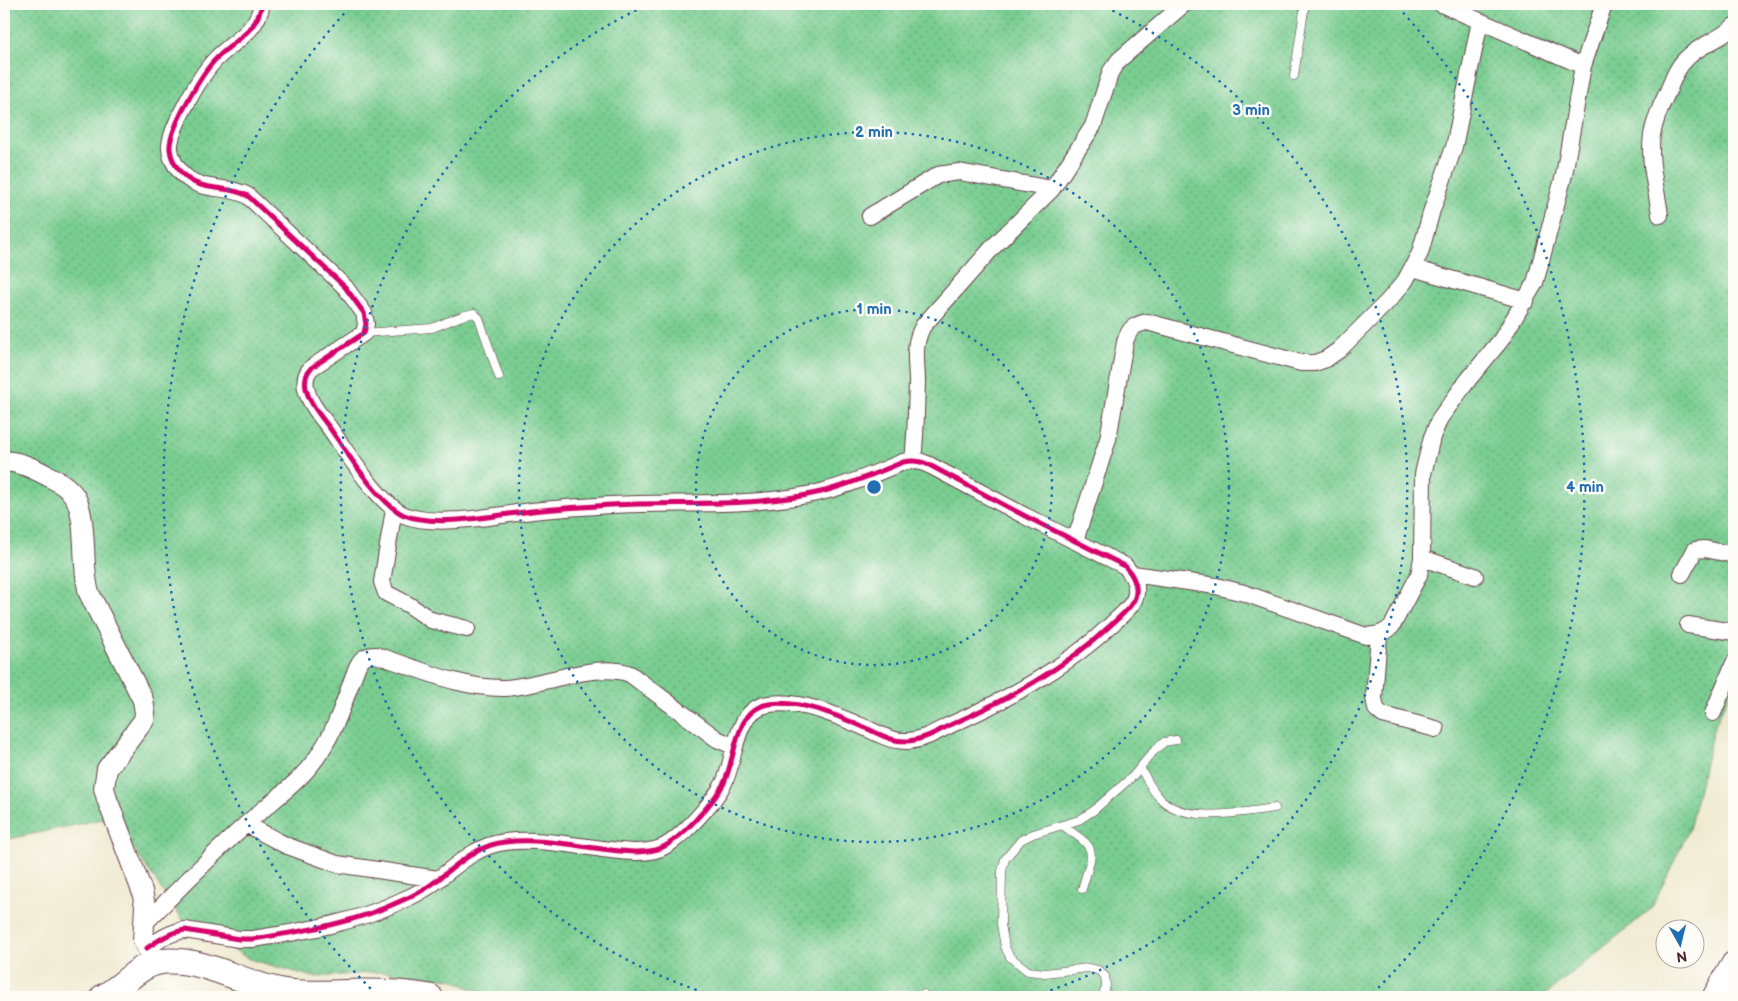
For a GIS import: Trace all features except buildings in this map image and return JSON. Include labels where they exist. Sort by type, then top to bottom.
[{"type":"main road","points":[[113,994],[151,956],[190,964],[282,991],[317,993],[367,992],[430,997]]},
{"type":"main road","points":[[1715,997],[1734,964]]},
{"type":"street","points":[[4,461],[15,462],[34,469],[62,484],[75,498],[82,526],[86,582],[89,594],[143,700],[144,720],[107,769],[104,788],[142,891],[145,906],[143,941],[151,956],[169,934],[184,930],[239,939],[293,933],[334,925],[371,914],[405,900],[483,848],[506,842],[530,841],[623,852],[646,852],[660,848],[671,842],[699,817],[715,798],[725,782],[744,721],[751,713],[767,704],[797,704],[833,715],[887,738],[903,741],[918,740],[982,711],[1060,665],[1098,638],[1134,600],[1136,588],[1133,574],[1125,566],[921,461],[913,460],[822,492],[776,499],[594,506],[534,510],[437,521],[414,518],[394,509],[367,480],[325,422],[306,390],[304,381],[311,368],[364,333],[366,324],[361,306],[345,287],[242,192],[205,186],[187,178],[175,166],[170,150],[170,143],[174,132],[200,78],[214,61],[254,26],[262,4]]},
{"type":"street","points":[[913,460],[916,436],[917,376],[915,350],[917,337],[923,326],[993,247],[1052,190],[1093,126],[1111,71],[1119,60],[1184,4]]},
{"type":"street","points":[[1441,4],[1584,66]]},
{"type":"street","points":[[1133,574],[1216,586],[1244,593],[1366,636],[1379,635],[1392,626],[1416,581],[1422,558],[1423,474],[1432,436],[1440,418],[1501,340],[1526,300],[1541,267],[1564,175],[1584,66],[1604,4]]},
{"type":"street","points":[[1075,541],[1108,439],[1128,331],[1136,325],[1147,322],[1301,363],[1315,363],[1326,359],[1339,350],[1388,301],[1405,281],[1420,253],[1432,210],[1454,147],[1480,22]]},
{"type":"street","points":[[1660,215],[1652,154],[1652,135],[1657,115],[1677,70],[1686,58],[1699,48],[1725,34],[1734,26]]},
{"type":"street","points":[[870,216],[938,175],[948,172],[959,172],[1052,190]]},
{"type":"street","points":[[1413,268],[1526,300]]},
{"type":"street","points":[[394,509],[382,582],[386,593],[409,605],[431,620],[467,629]]},
{"type":"street","points":[[1682,574],[1696,550],[1734,555]]},
{"type":"street","points":[[1422,558],[1475,576]]},
{"type":"street","points":[[1688,625],[1734,632]]},
{"type":"street","points":[[1379,635],[1374,698],[1376,709],[1383,715],[1436,729]]},
{"type":"street","points":[[144,924],[246,824],[309,769],[322,751],[335,726],[360,661],[369,655],[376,655],[450,680],[473,686],[488,687],[519,686],[597,671],[620,670],[630,674],[717,739],[735,748]]},
{"type":"street","points":[[1713,713],[1734,663]]},
{"type":"street","points":[[246,824],[285,845],[337,864],[438,879]]},
{"type":"lane","points":[[1294,76],[1305,4]]},
{"type":"lane","points":[[364,333],[432,328],[462,316],[478,315],[499,377]]},
{"type":"lane","points":[[1102,997],[1106,986],[1105,976],[1098,970],[1088,968],[1045,973],[1028,971],[1010,957],[1001,924],[1002,871],[1005,859],[1021,840],[1033,834],[1079,820],[1093,812],[1133,776],[1164,742],[1176,740]]},
{"type":"lane","points":[[1140,768],[1159,798],[1183,812],[1222,814],[1275,808]]},
{"type":"lane","points":[[1062,825],[1087,842],[1091,848],[1092,855],[1082,889]]},
{"type":"green space","points":[[4,4],[1734,4],[1734,683],[1713,730],[1689,830],[1651,909],[1542,997],[488,997],[452,979],[381,972],[314,977],[249,959],[182,919],[112,817],[4,840]]},
{"type":"cycle path","points":[[147,948],[170,934],[185,930],[239,939],[253,939],[311,929],[367,915],[416,894],[476,851],[505,842],[542,841],[631,852],[661,848],[687,829],[705,810],[719,791],[728,773],[743,725],[749,715],[758,708],[769,704],[794,704],[833,714],[892,739],[903,741],[919,739],[992,705],[1055,669],[1094,640],[1124,613],[1136,595],[1133,577],[1125,566],[929,465],[911,461],[903,462],[821,492],[770,500],[611,505],[542,510],[449,521],[417,519],[404,515],[394,509],[363,476],[319,414],[306,391],[305,383],[311,368],[364,333],[366,324],[364,313],[345,287],[248,196],[194,182],[187,178],[173,161],[170,149],[174,130],[194,90],[214,61],[255,23],[262,4]]}]
